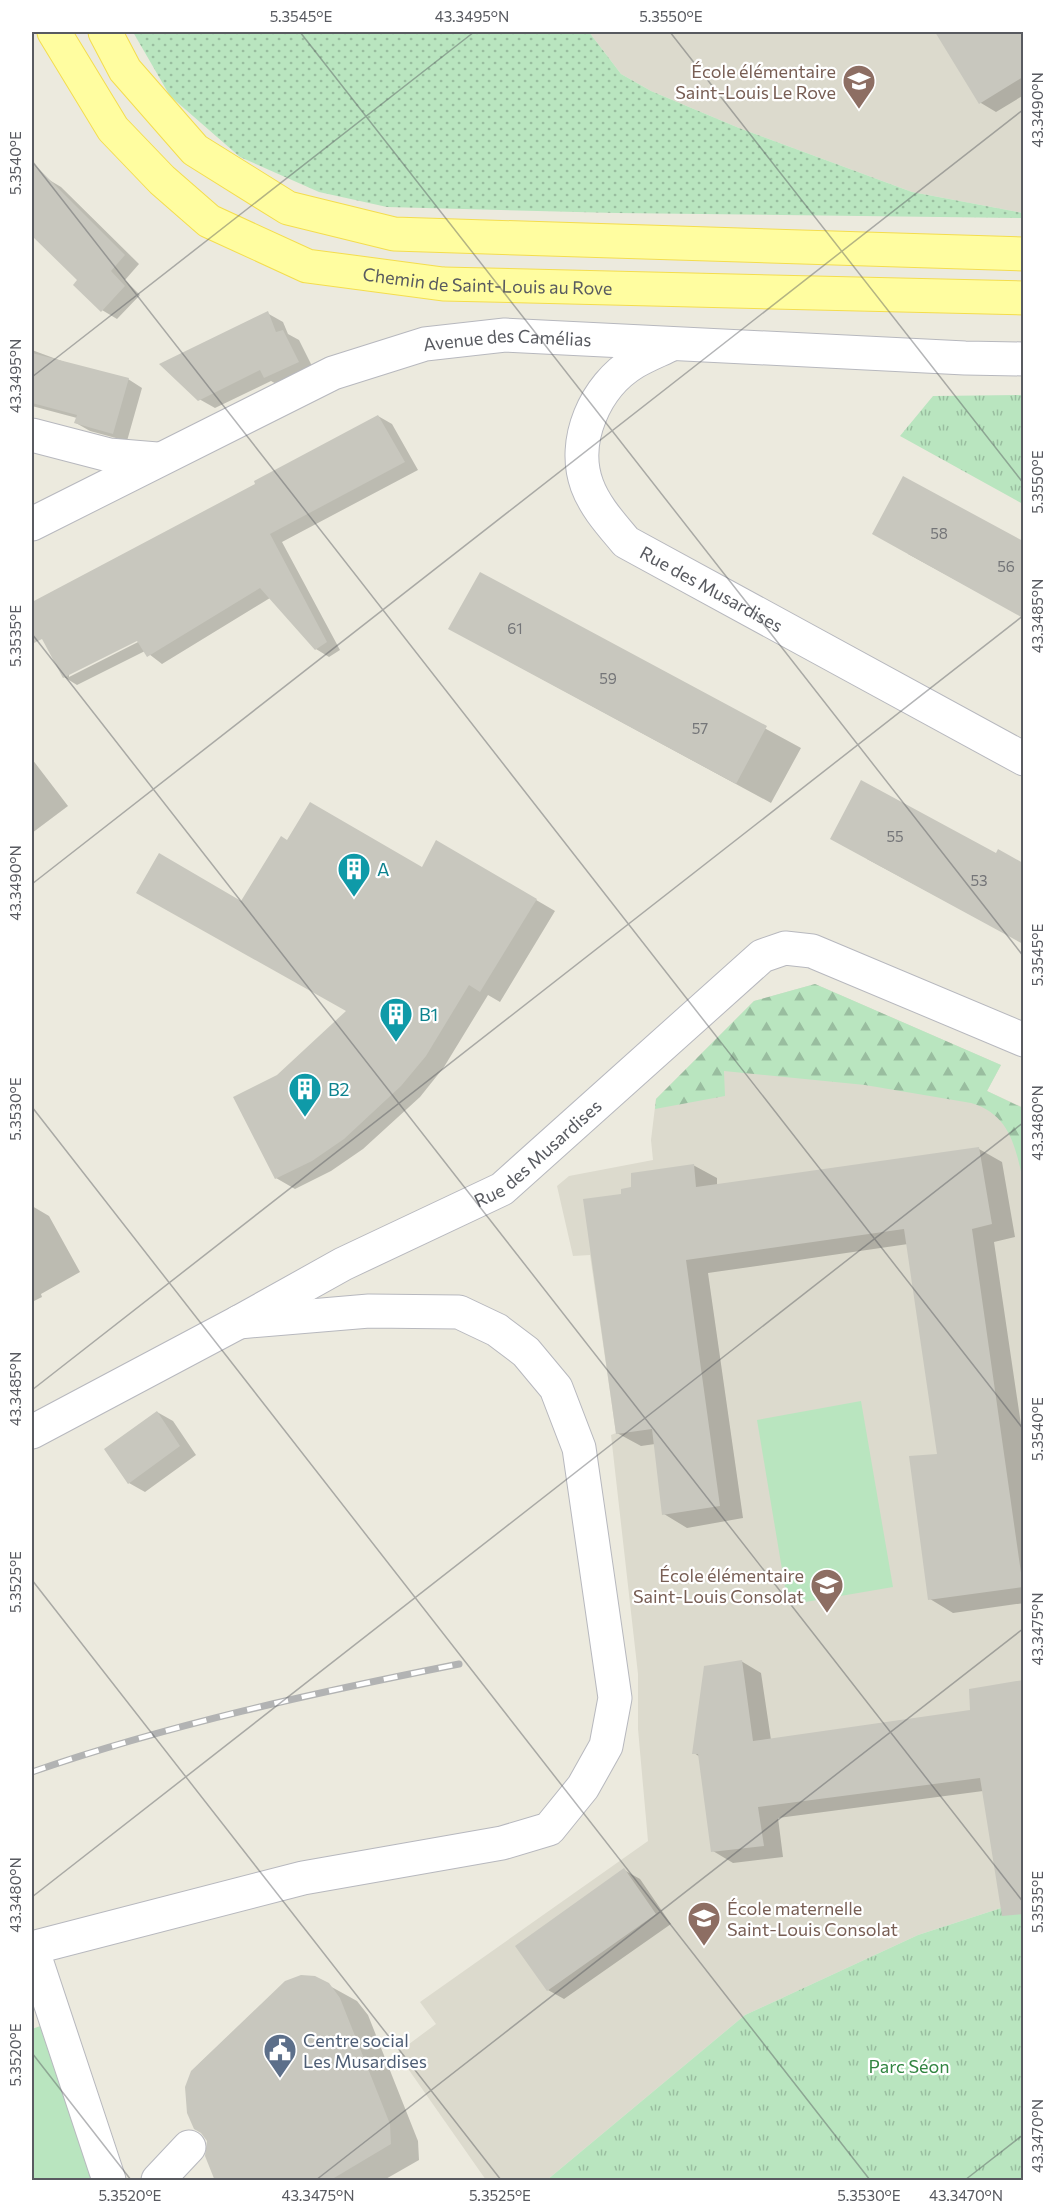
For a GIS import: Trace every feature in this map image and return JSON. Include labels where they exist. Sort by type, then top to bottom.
[{"type":"main road","name":"Chemin de Saint-Louis au Rove","points":[[54,32],[113,129],[162,180],[209,222],[308,266],[443,284],[1023,298]]},
{"type":"main road","points":[[105,32],[125,70],[195,150],[288,208],[394,234],[1023,254]]},
{"type":"street","name":"Avenue des Camélias","points":[[32,524],[157,459],[333,373],[425,344],[505,335],[1023,359]]},
{"type":"street","name":"Rue des Musardises","points":[[677,342],[634,363],[612,381],[595,406],[582,435],[587,484],[609,522],[626,542],[1023,759]]},
{"type":"street","points":[[32,435],[109,455],[157,459]]},
{"type":"street","name":"Rue des Musardises","points":[[32,1432],[343,1264],[502,1189],[762,956],[785,948],[812,951],[1023,1040]]},
{"type":"street","points":[[109,2181],[32,1948],[303,1878],[502,1843],[549,1829],[583,1787],[606,1746],[615,1698],[579,1448],[556,1388],[526,1352],[497,1330],[459,1312],[369,1311],[239,1322]]},
{"type":"street","points":[[158,2181],[189,2147]]},
{"type":"shaded area","name":"École élémentaire Saint-Louis Le Rove","points":[[589,32],[1023,32],[1023,213],[912,192],[739,128],[651,91],[621,74]]},
{"type":"shaded area","name":"École élémentaire Saint-Louis Consolat","points":[[815,984],[1001,1065],[987,1091],[1024,1108],[1023,1901],[918,1935],[745,2015],[547,2180],[486,2180],[397,2053],[436,2024],[420,2002],[648,1841],[638,1729],[638,1674],[611,1435],[616,1433],[590,1255],[573,1256],[557,1186],[569,1176],[653,1160],[651,1140],[656,1099],[754,1001]]},
{"type":"green space","points":[[133,32],[589,32],[621,74],[651,91],[739,128],[912,192],[1023,213],[1023,218],[616,213],[387,207],[319,192],[240,157],[170,96]]},
{"type":"green space","points":[[1023,395],[1023,504],[900,436],[933,396]]},
{"type":"green space","points":[[815,984],[1001,1065],[987,1091],[1023,1108],[1023,1180],[1013,1143],[1002,1123],[984,1108],[971,1103],[865,1085],[724,1071],[725,1096],[655,1109],[656,1099],[754,1001]]},
{"type":"green space","points":[[861,1401],[893,1587],[788,1605],[757,1420]]},
{"type":"green space","name":"Parc Séon","points":[[1023,1901],[1023,2180],[547,2180],[745,2015],[918,1935]]},
{"type":"green space","points":[[46,2024],[102,2180],[32,2180],[32,2029]]},
{"type":"building","points":[[935,32],[1023,32],[1023,77],[979,104]]},
{"type":"building","points":[[32,162],[125,255],[111,271],[125,286],[101,312],[73,285],[77,280],[32,236]]},
{"type":"building","points":[[268,311],[276,332],[283,330],[299,362],[264,378],[260,370],[198,401],[159,364]]},
{"type":"building","points":[[32,353],[129,378],[113,434],[74,423],[77,415],[32,403]]},
{"type":"building","points":[[378,415],[405,462],[270,534],[327,642],[315,650],[260,588],[147,657],[137,641],[63,678],[42,639],[32,644],[32,602],[255,484],[254,481]]},
{"type":"building","points":[[903,476],[1023,541],[1023,618],[872,534]]},
{"type":"building","points":[[480,572],[767,726],[736,784],[448,629]]},
{"type":"building","points":[[861,780],[996,853],[998,849],[1023,863],[1023,944],[830,839]]},
{"type":"building","points":[[310,802],[422,867],[436,840],[537,899],[480,992],[469,985],[426,1056],[401,1086],[344,1139],[312,1161],[275,1179],[233,1097],[277,1075],[346,1011],[136,893],[159,853],[241,901],[281,836],[287,840]]},
{"type":"building","points":[[979,1147],[992,1224],[972,1229],[1023,1587],[928,1600],[909,1456],[937,1454],[904,1229],[686,1260],[720,1506],[662,1515],[652,1429],[616,1434],[583,1199],[621,1194],[621,1189],[631,1187],[631,1173],[694,1164],[696,1187]]},
{"type":"building","points":[[157,1411],[180,1446],[128,1484],[104,1449]]},
{"type":"building","points":[[742,1660],[753,1741],[970,1710],[969,1689],[1023,1680],[1023,1914],[1002,1916],[980,1778],[758,1807],[764,1846],[711,1852],[698,1754],[692,1754],[704,1666]]},
{"type":"building","points":[[624,1868],[656,1914],[547,1991],[515,1946]]},
{"type":"building","name":"Centre social Les Musardises","points":[[301,1975],[315,1976],[329,1983],[340,1998],[390,2124],[391,2144],[329,2181],[215,2181],[205,2156],[207,2141],[201,2133],[194,2129],[187,2113],[185,2087],[191,2071],[285,1981]]},
{"type":"railway","points":[[32,1772],[190,1724],[351,1686],[459,1664]]},
{"type":"place","name":"École élémentaire Saint-Louis Le Rove","points":[[859,110]]},
{"type":"place","name":"A","points":[[354,898]]},
{"type":"place","name":"B1","points":[[396,1043]]},
{"type":"place","name":"B2","points":[[305,1118]]},
{"type":"place","name":"École élémentaire Saint-Louis Consolat","points":[[827,1614]]},
{"type":"place","name":"École maternelle Saint-Louis Consolat","points":[[704,1947]]},
{"type":"place","name":"Centre social Les Musardises","points":[[280,2079]]}]
